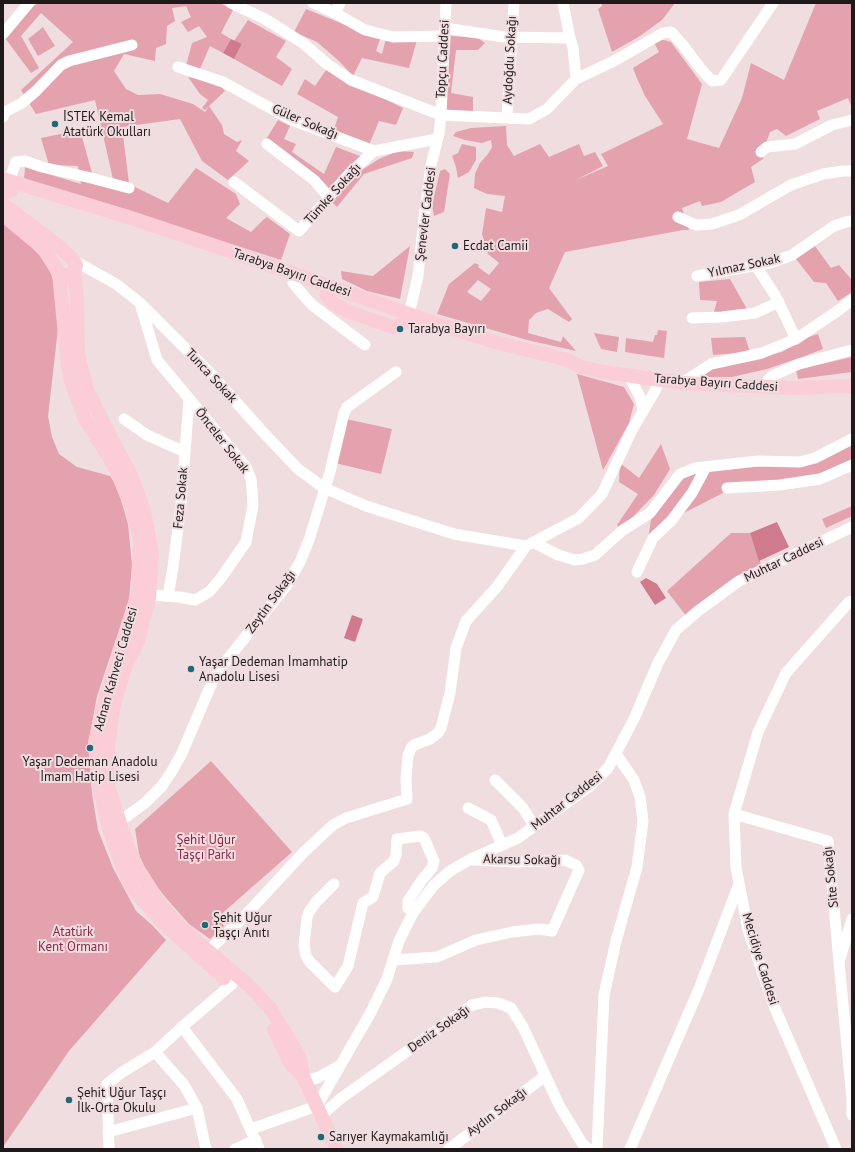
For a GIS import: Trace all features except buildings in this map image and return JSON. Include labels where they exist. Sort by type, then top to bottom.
[{"type":"main road","name":"Tarabya Bayırı Caddesi","points":[[5,196],[197,250],[326,295],[339,307],[392,327],[401,326],[407,318]]},
{"type":"main road","name":"Tarabya Bayırı Caddesi","points":[[5,196],[128,217],[208,244],[407,318],[438,324],[495,342],[568,360],[581,367],[629,376],[682,383],[792,388],[852,386]]},
{"type":"main road","points":[[5,196],[56,243],[73,265]]},
{"type":"main road","points":[[5,196],[57,270],[66,276],[73,265]]},
{"type":"main road","points":[[57,270],[56,262],[59,257],[65,255],[73,265]]},
{"type":"main road","name":"Adnan Kahveci Caddesi","points":[[73,265],[77,298],[78,354],[86,387],[131,476],[144,511],[152,553],[149,595],[138,641],[125,667],[114,709],[108,748],[108,786],[127,845],[138,870],[162,907],[271,1009],[300,1058],[304,1079],[337,1149]]},
{"type":"main road","name":"Adnan Kahveci Caddesi","points":[[57,270],[68,366],[72,385],[85,418],[115,467],[132,506],[140,539],[138,593],[104,703],[95,742],[98,783],[108,825],[120,862],[133,890],[163,923],[203,961],[251,1000],[270,1022],[290,1063],[304,1079]]},
{"type":"street","points":[[3,34],[29,3]]},
{"type":"street","points":[[231,3],[271,23],[303,44],[327,64],[351,80],[441,115],[529,118],[547,109],[576,79],[614,61],[663,33],[671,32],[712,81],[721,80],[773,3]]},
{"type":"street","points":[[313,3],[335,13],[365,30],[393,37],[444,32],[511,37],[570,38]]},
{"type":"street","points":[[335,13],[340,3]]},
{"type":"street","name":"Topçu Caddesi","points":[[441,115],[446,3]]},
{"type":"street","name":"Aydoğdu Sokağı","points":[[507,117],[514,3]]},
{"type":"street","points":[[563,3],[573,47],[576,79]]},
{"type":"street","points":[[3,117],[5,112],[22,103],[36,91],[60,65],[69,61],[132,45]]},
{"type":"street","name":"Güler Sokağı","points":[[178,67],[222,82],[292,120],[374,151]]},
{"type":"street","name":"Şenevler Caddesi","points":[[407,318],[418,276],[431,166],[441,115]]},
{"type":"street","points":[[761,152],[767,147],[795,144],[832,125],[852,120]]},
{"type":"street","points":[[374,151],[437,139]]},
{"type":"street","points":[[267,144],[314,180],[330,197]]},
{"type":"street","name":"Tümke Sokağı","points":[[234,182],[299,231],[350,173],[374,151]]},
{"type":"street","points":[[5,196],[16,162],[25,161],[42,167],[129,188]]},
{"type":"street","points":[[678,217],[696,224],[712,224],[739,215],[790,185],[823,174],[852,171]]},
{"type":"street","name":"Yılmaz Sokak","points":[[698,276],[770,263],[792,255],[834,226],[852,221]]},
{"type":"street","name":"Tunca Sokak","points":[[73,265],[92,271],[116,284],[139,302],[213,376],[298,469],[324,488],[366,506],[454,534],[529,544],[575,560],[583,559],[595,555],[623,530],[650,513],[680,474],[695,468],[758,461],[800,462],[815,458],[852,439]]},
{"type":"street","points":[[756,266],[779,302],[796,339]]},
{"type":"street","points":[[293,283],[310,304],[365,345]]},
{"type":"street","points":[[682,383],[710,364],[762,352],[796,339],[852,300]]},
{"type":"street","name":"Önceler Sokak","points":[[139,302],[157,360],[246,468],[251,479],[253,505],[246,542],[221,578],[209,592],[195,600],[149,595]]},
{"type":"street","points":[[692,318],[722,317],[755,312],[779,302]]},
{"type":"street","points":[[762,387],[772,376],[799,364],[852,350]]},
{"type":"street","name":"Zeytin Sokağı","points":[[119,822],[145,803],[162,786],[182,753],[213,680],[223,665],[286,586],[300,562],[309,540],[330,472],[344,413],[347,407],[396,372]]},
{"type":"street","points":[[629,376],[640,397],[643,410]]},
{"type":"street","points":[[208,951],[240,921],[304,852],[334,825],[346,818],[407,799],[406,778],[408,756],[414,745],[430,739],[438,733],[441,728],[450,693],[456,648],[466,621],[496,588],[529,544],[579,518],[602,494],[632,430],[655,392],[659,380]]},
{"type":"street","name":"Feza Sokak","points":[[168,596],[181,505],[189,400]]},
{"type":"street","points":[[124,418],[147,435],[185,452]]},
{"type":"street","points":[[727,488],[780,485],[820,479],[852,465]]},
{"type":"street","points":[[637,572],[653,538],[671,521],[692,493],[706,467]]},
{"type":"street","name":"Muhtar Caddesi","points":[[319,1110],[339,1066],[371,1012],[387,979],[399,941],[413,913],[434,884],[450,872],[471,860],[518,838],[590,786],[608,768],[634,719],[658,662],[676,630],[698,611],[739,581],[852,527]]},
{"type":"street","name":"Mecidiye Caddesi","points":[[836,1149],[774,1006],[748,930],[736,867],[734,814],[758,732],[786,673],[849,602],[852,601]]},
{"type":"street","points":[[597,1149],[604,995],[616,941],[637,867],[644,821],[640,797],[634,780],[616,754]]},
{"type":"street","points":[[494,780],[523,808],[534,826]]},
{"type":"street","points":[[468,808],[491,820],[502,845]]},
{"type":"street","name":"Site Sokağı","points":[[734,814],[828,841],[839,962]]},
{"type":"street","points":[[334,884],[316,902],[309,912],[304,945],[306,956],[310,962],[335,987],[348,966],[362,902],[373,897],[380,873],[394,861],[397,839],[420,836],[424,838],[434,861],[432,868],[408,901],[408,908],[413,913]]},
{"type":"street","name":"Akarsu Sokağı","points":[[393,960],[437,957],[476,940],[512,932],[540,929],[552,931],[579,870],[576,865],[565,860],[517,862],[471,860]]},
{"type":"street","points":[[630,1149],[699,989],[739,884]]},
{"type":"street","points":[[852,919],[849,938],[839,962],[851,1086],[852,1115]]},
{"type":"street","points":[[109,1149],[107,1084],[121,1073],[155,1052],[232,984]]},
{"type":"street","name":"Deniz Sokağı","points":[[319,1110],[340,1099],[472,1005],[486,1002],[498,1003],[511,1008],[523,1027],[559,1105],[581,1147]]},
{"type":"street","points":[[182,1027],[237,1099],[258,1145],[235,1149]]},
{"type":"street","points":[[155,1052],[184,1085],[197,1108],[206,1149]]},
{"type":"street","points":[[304,1079],[319,1077],[339,1066]]},
{"type":"street","name":"Aydın Sokağı","points":[[449,1149],[545,1076]]},
{"type":"street","points":[[108,1132],[197,1108]]},
{"type":"street","points":[[251,1129],[319,1110]]},
{"type":"green space","points":[[38,3],[220,3],[233,10],[221,33],[231,39],[223,53],[210,46],[199,71],[186,66],[192,43],[207,37],[199,26],[188,32],[181,22],[191,17],[186,6],[172,8],[175,21],[167,26],[166,44],[156,48],[155,61],[124,54],[114,71],[126,89],[138,95],[160,94],[193,104],[205,112],[209,106],[222,125],[224,134],[237,142],[242,140],[236,151],[249,161],[228,180],[202,161],[180,119],[122,127],[129,183],[113,179],[95,100],[36,114],[21,90],[73,42],[41,13],[21,36],[39,68],[31,73],[5,38],[21,15]]},
{"type":"green space","points":[[602,3],[675,3],[662,20],[640,36],[612,52],[598,9],[602,6]]},
{"type":"green space","points":[[816,3],[852,3],[852,108],[848,98],[817,111],[820,119],[786,136],[777,129],[770,132],[763,159],[751,167],[755,182],[721,202],[702,206],[700,201],[682,208],[689,230],[565,252],[549,288],[572,319],[569,322],[548,309],[536,313],[529,320],[528,333],[561,342],[563,336],[576,351],[527,340],[437,314],[449,284],[475,263],[489,275],[499,263],[488,254],[482,234],[486,208],[502,212],[505,196],[487,194],[474,188],[475,174],[480,163],[492,147],[491,140],[482,143],[465,140],[453,136],[456,132],[471,128],[506,126],[507,145],[514,156],[540,144],[549,157],[579,144],[584,156],[595,152],[603,166],[576,180],[608,166],[601,154],[663,124],[645,96],[633,68],[659,52],[653,41],[657,39],[671,42],[702,84],[687,139],[719,148],[742,98],[751,63],[784,80]],"holes":[[[478,280],[491,289],[481,301],[467,292]]]},
{"type":"green space","points":[[306,9],[380,39],[376,51],[382,54],[386,39],[417,40],[409,68],[362,58],[353,76],[339,61],[317,42],[294,32]]},
{"type":"green space","points":[[248,20],[286,41],[276,57],[292,69],[282,86],[234,59],[242,44],[234,41]]},
{"type":"green space","points":[[43,27],[55,46],[38,56],[28,39]]},
{"type":"green space","points":[[451,36],[478,38],[485,43],[478,50],[456,50],[451,93],[473,97],[473,112],[444,110]]},
{"type":"green space","points":[[326,70],[403,108],[396,125],[379,121],[369,145],[333,132],[338,117],[297,94],[305,79],[315,86]]},
{"type":"green space","points":[[188,77],[218,83],[225,91],[205,110],[202,108],[208,100],[200,94]]},
{"type":"green space","points":[[278,120],[290,126],[284,139],[296,144],[292,152],[324,174],[336,147],[360,156],[329,193],[265,141]]},
{"type":"green space","points":[[80,130],[94,180],[133,186],[168,203],[196,168],[236,194],[240,204],[226,218],[251,232],[267,217],[290,234],[281,260],[128,211],[24,180],[25,167],[81,184],[78,166],[49,165],[41,138]]},
{"type":"green space","points":[[462,144],[476,147],[476,160],[469,172],[458,178],[452,156],[458,153]]},
{"type":"green space","points":[[398,151],[414,152],[412,158],[364,174],[337,207],[332,202],[357,173],[379,159]]},
{"type":"green space","points":[[445,169],[450,174],[444,212],[434,216],[432,205],[440,171]]},
{"type":"green space","name":"Atatürk Kent Ormanı","points":[[3,221],[26,238],[46,261],[56,287],[59,320],[48,416],[52,437],[59,454],[77,467],[110,476],[117,486],[128,524],[132,565],[129,600],[97,696],[89,749],[92,794],[98,830],[113,868],[136,911],[166,940],[69,1051],[3,1147]]},
{"type":"green space","points":[[410,246],[400,299],[367,291],[342,279],[341,271],[373,276]]},
{"type":"green space","points":[[815,246],[831,268],[839,265],[852,280],[852,292],[838,301],[826,283],[814,282],[796,259]]},
{"type":"green space","points":[[730,279],[747,309],[713,315],[717,301],[700,300],[699,282]]},
{"type":"green space","points":[[658,330],[667,331],[664,358],[625,352],[626,338],[653,342]]},
{"type":"green space","points":[[594,333],[619,337],[617,352],[601,349]]},
{"type":"green space","points":[[818,334],[823,349],[802,357],[767,369],[732,377],[707,377],[704,374],[705,371],[782,352],[805,338]]},
{"type":"green space","points":[[745,337],[750,352],[713,355],[711,338]]},
{"type":"green space","points":[[852,357],[852,372],[798,379],[796,370]]},
{"type":"green space","points":[[577,374],[624,387],[634,404],[629,423],[603,470]]},
{"type":"green space","points":[[346,419],[392,429],[381,474],[335,463]]},
{"type":"green space","points":[[852,441],[852,464],[820,478],[725,488],[723,493],[676,517],[645,558],[651,520],[679,480],[706,470],[758,463],[800,465]]},
{"type":"green space","points":[[661,444],[670,469],[654,495],[621,529],[617,525],[638,494],[619,482],[620,463],[639,478]]},
{"type":"green space","points":[[852,506],[852,516],[826,528],[822,519]]},
{"type":"green space","points":[[731,533],[750,533],[761,564],[733,581],[687,617],[667,591]]},
{"type":"green space","name":"Şehit Uğur Taşçı Parkı","points":[[211,761],[292,852],[217,918],[224,926],[210,939],[189,924],[150,878],[140,860],[135,829]]},
{"type":"shaded area","points":[[231,39],[242,44],[234,59],[223,53]]},
{"type":"shaded area","points":[[777,522],[789,547],[759,561],[750,533]]},
{"type":"shaded area","points":[[646,578],[657,584],[666,598],[655,605],[640,582]]},
{"type":"shaded area","points":[[352,615],[363,619],[355,642],[344,638]]},
{"type":"place","name":"İSTEK Kemal Atatürk Okulları","points":[[55,124]]},
{"type":"place","name":"Ecdat Camii","points":[[455,246]]},
{"type":"place","name":"Tarabya Bayırı","points":[[400,329]]},
{"type":"place","name":"Yaşar Dedeman İmamhatip Anadolu Lisesi","points":[[191,669]]},
{"type":"place","name":"Yaşar Dedeman Anadolu İmam Hatip Lisesi","points":[[90,748]]},
{"type":"place","name":"Şehit Uğur Taşçı Anıtı","points":[[205,925]]},
{"type":"place","name":"Şehit Uğur Taşçı İlk-Orta Okulu","points":[[69,1100]]},
{"type":"place","name":"Sarıyer Kaymakamlığı","points":[[321,1137]]}]
